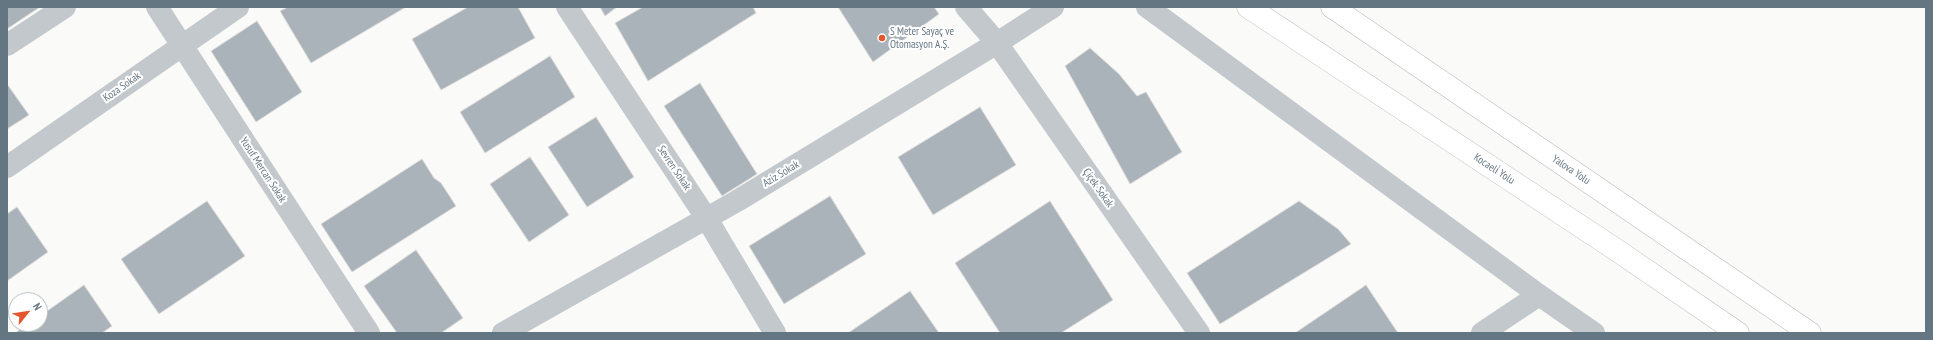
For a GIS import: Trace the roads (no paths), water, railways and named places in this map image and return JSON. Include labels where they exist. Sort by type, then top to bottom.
[{"type":"highway","name":"Kocaeli̇ Yolu","points":[[1248,7],[1615,249],[1738,333]]},
{"type":"highway","name":"Yalova Yolu","points":[[1332,7],[1810,333]]},
{"type":"street","points":[[7,45],[65,7]]},
{"type":"street","name":"Yusuf Mercan Sokak","points":[[157,7],[369,333]]},
{"type":"street","name":"Koza Sokak","points":[[7,167],[238,7]]},
{"type":"street","name":"Sevren Sokak","points":[[567,7],[707,219],[776,333]]},
{"type":"street","name":"Çiçek Sokak","points":[[966,7],[997,43],[1199,333]]},
{"type":"street","name":"Aziz Sokak","points":[[503,333],[707,219],[997,43],[1053,7]]},
{"type":"street","points":[[1147,7],[1539,295],[1594,333]]},
{"type":"street","points":[[1482,333],[1539,295]]},
{"type":"place","name":"S Meter Sayaç ve Otomasyon A.Ş.","points":[[882,38]]}]
